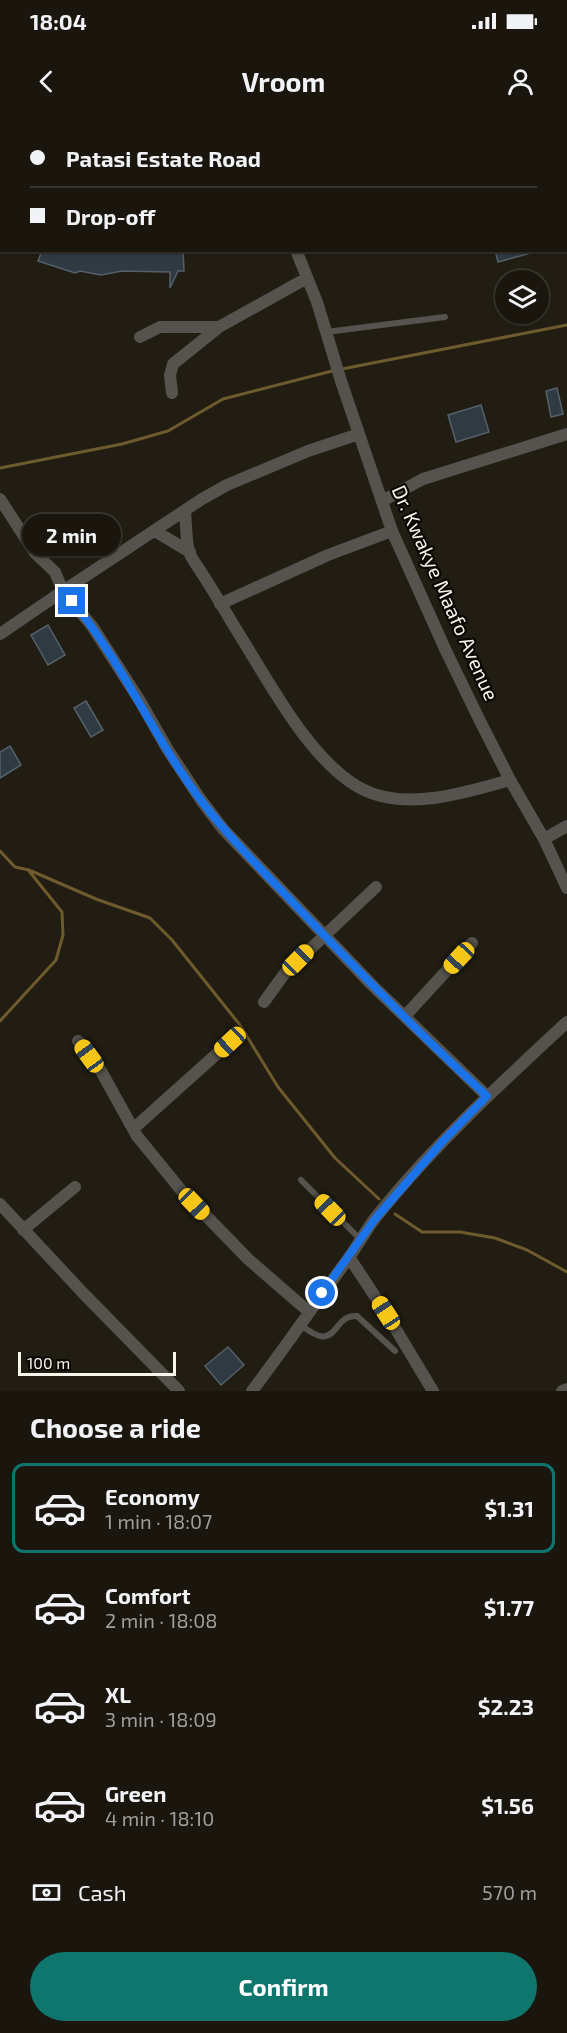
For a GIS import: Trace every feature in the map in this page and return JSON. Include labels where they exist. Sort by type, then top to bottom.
[{"type":"street","name":"Dr. Kwakye Maafo Avenue","points":[[297,252],[326,332],[392,531],[446,651],[567,888]]},
{"type":"street","points":[[172,393],[170,375],[173,364],[185,352],[219,327],[307,278]]},
{"type":"street","points":[[140,337],[160,327],[219,327]]},
{"type":"street","points":[[0,634],[227,485],[308,451],[358,434]]},
{"type":"street","points":[[382,501],[423,479],[567,434]]},
{"type":"street","points":[[0,500],[35,553],[55,572],[63,591],[98,634],[168,750],[223,829],[323,935],[487,1096]]},
{"type":"street","points":[[186,511],[189,552],[220,604],[300,729],[325,759],[356,786],[380,796],[408,799],[456,794],[510,780]]},
{"type":"street","points":[[155,531],[189,552]]},
{"type":"street","points":[[220,604],[328,555],[392,531]]},
{"type":"street","points":[[544,839],[567,826]]},
{"type":"street","points":[[264,1002],[285,973],[376,887]]},
{"type":"street","points":[[405,1016],[472,943]]},
{"type":"street","points":[[252,1391],[375,1219],[405,1183],[487,1096],[567,1022]]},
{"type":"street","points":[[78,1041],[101,1071],[133,1129],[181,1190],[248,1259],[308,1311]]},
{"type":"street","points":[[133,1129],[230,1042]]},
{"type":"street","points":[[23,1230],[75,1186]]},
{"type":"street","points":[[0,1204],[179,1391]]},
{"type":"street","points":[[349,1257],[433,1391]]},
{"type":"street","points":[[562,1391],[567,1389]]},
{"type":"lane","points":[[326,332],[445,317]]},
{"type":"lane","points":[[301,1180],[361,1240]]},
{"type":"lane","points":[[300,1324],[313,1335],[324,1337],[349,1316],[357,1316],[395,1351]]},
{"type":"building","points":[[41,252],[183,252],[184,271],[178,271],[170,288],[170,272],[122,271],[101,275],[80,271],[75,273],[38,261]]},
{"type":"building","points":[[496,252],[531,252],[531,253],[498,262]]},
{"type":"building","points":[[557,388],[563,414],[551,417],[546,391]]},
{"type":"building","points":[[481,405],[489,432],[456,442],[448,415]]},
{"type":"building","points":[[48,625],[65,655],[48,665],[31,635]]},
{"type":"building","points":[[86,701],[103,730],[91,737],[74,708]]},
{"type":"building","points":[[10,746],[21,765],[0,778],[0,752]]},
{"type":"building","points":[[228,1347],[244,1365],[221,1385],[205,1366]]},
{"type":"waterway","points":[[342,369],[567,325]]},
{"type":"waterway","points":[[0,468],[122,444],[168,431],[223,399],[336,370]]},
{"type":"waterway","points":[[0,851],[15,867],[29,870],[96,899],[150,918],[172,940],[240,1025],[278,1087],[335,1158],[379,1199]]},
{"type":"waterway","points":[[0,1021],[56,960],[63,935],[62,912],[29,871]]},
{"type":"waterway","points":[[395,1214],[422,1232],[460,1232],[495,1238],[527,1250],[567,1272]]},
{"type":"route","points":[[72,601],[103,642],[168,750],[223,829],[373,986],[487,1096],[405,1183],[375,1219],[322,1293]]}]
